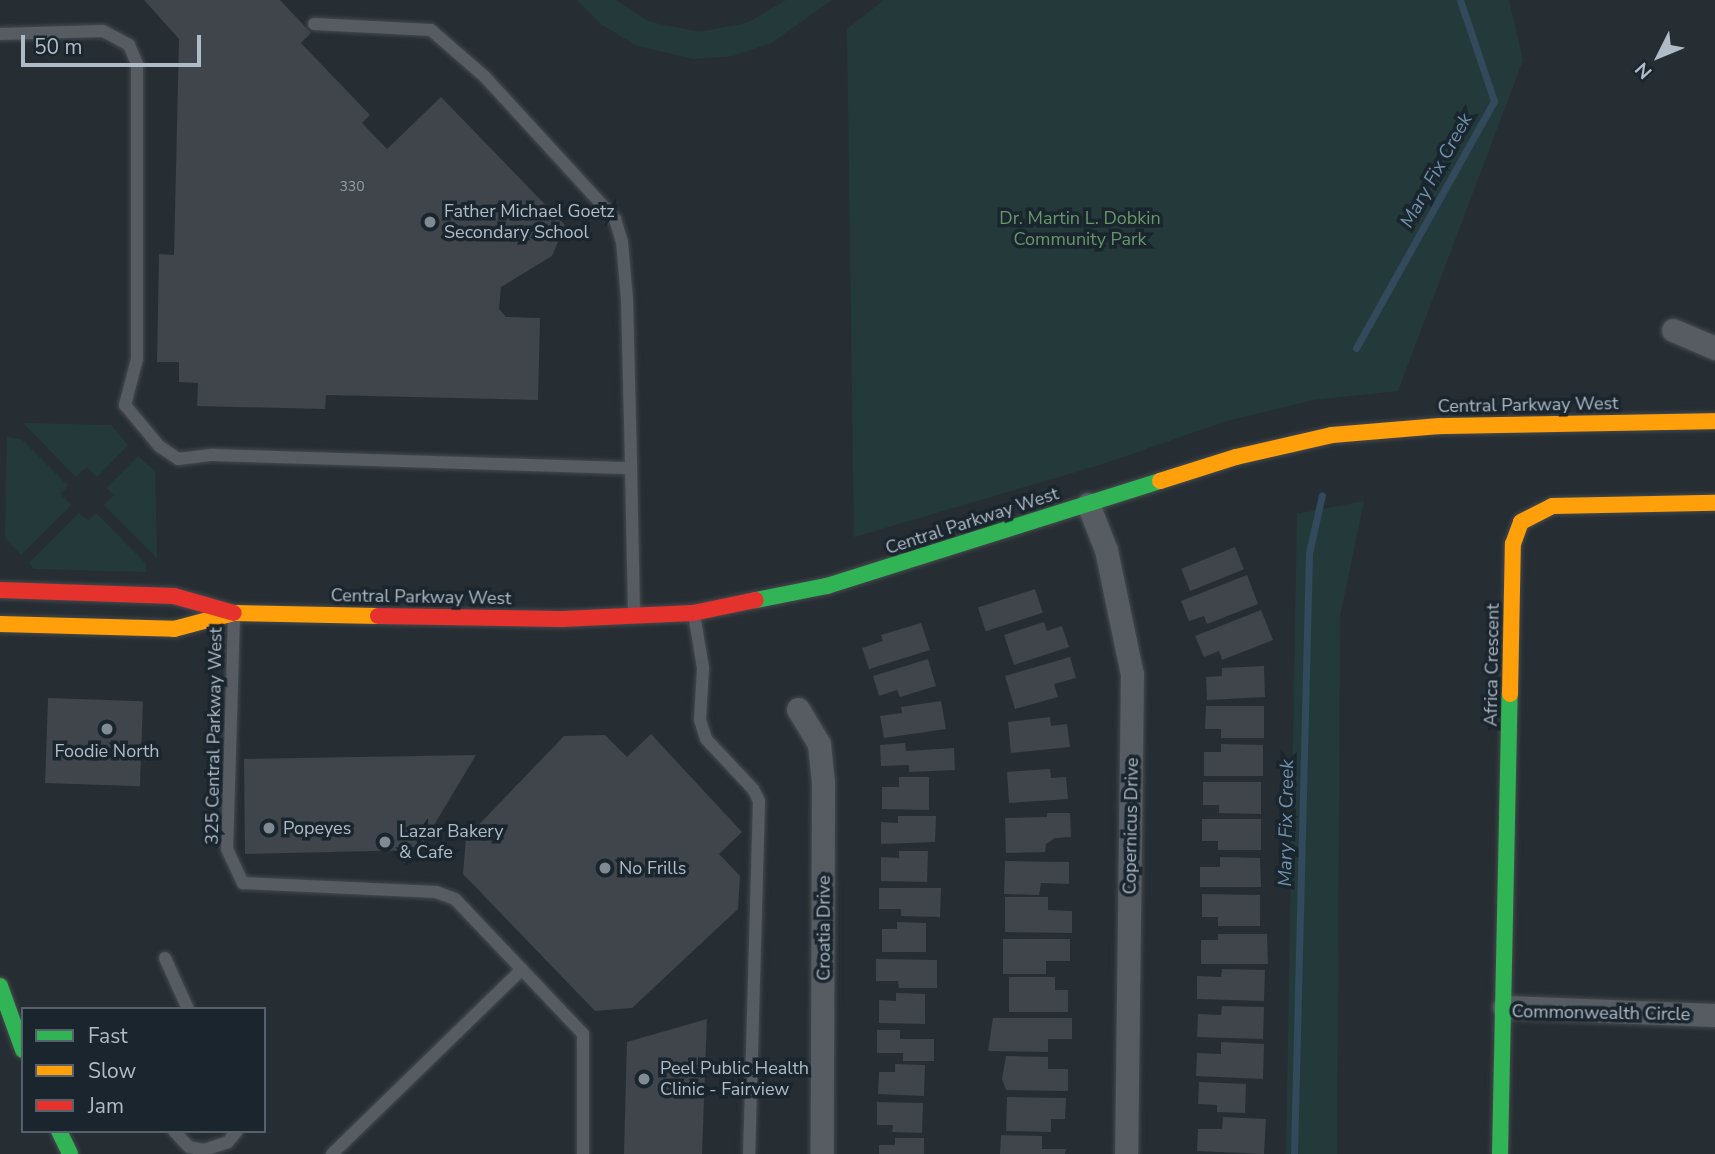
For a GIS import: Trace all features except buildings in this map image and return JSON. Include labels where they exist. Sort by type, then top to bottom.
[{"type":"street","points":[[1673,330],[1715,348]]},
{"type":"street","name":"Central Parkway West","points":[[0,590],[174,596],[234,613],[634,618],[694,613],[828,586],[1236,457],[1332,435],[1440,426],[1715,421]]},
{"type":"street","name":"Africa Crescent","points":[[1504,1007],[1513,544],[1521,522],[1552,506],[1715,503]]},
{"type":"street","name":"Copernicus Drive","points":[[1088,504],[1106,550],[1132,674],[1126,1154]]},
{"type":"street","name":"Central Parkway West","points":[[0,624],[174,629],[234,613]]},
{"type":"street","name":"Croatia Drive","points":[[798,709],[818,744],[823,783],[822,1154]]},
{"type":"street","points":[[0,986],[21,1044]]},
{"type":"street","name":"Commonwealth Circle","points":[[1500,1154],[1504,1007],[1715,1016]]},
{"type":"street","points":[[60,1133],[70,1154]]},
{"type":"lane","points":[[314,24],[431,30],[485,77],[615,219],[622,242],[627,299],[634,618]]},
{"type":"lane","points":[[0,34],[103,31],[129,45],[137,64],[137,359],[125,405],[159,446],[178,459],[213,455],[631,468]]},
{"type":"lane","name":"325 Central Parkway West","points":[[234,613],[226,849],[243,883],[436,892],[455,899],[583,1034],[583,1154]]},
{"type":"lane","points":[[694,613],[703,668],[700,720],[706,738],[753,789],[759,801],[749,1154]]},
{"type":"lane","points":[[165,958],[187,1007]]},
{"type":"lane","points":[[332,1154],[523,969]]},
{"type":"lane","points":[[177,1007],[179,989]]},
{"type":"lane","points":[[176,1133],[189,1147],[204,1150],[228,1142],[235,1133]]},
{"type":"green space","points":[[577,0],[615,0],[650,22],[699,32],[747,23],[786,0],[832,0],[771,43],[733,56],[693,59],[635,45],[601,24]]},
{"type":"green space","name":"Dr. Martin L. Dobkin Community Park","points":[[884,0],[1509,0],[1523,60],[1398,391],[1313,400],[1226,421],[1103,464],[854,537],[847,29]]},
{"type":"green space","points":[[23,423],[111,425],[128,445],[97,477],[87,467],[76,477]]},
{"type":"green space","points":[[7,437],[21,439],[68,486],[60,494],[71,505],[21,555],[5,538]]},
{"type":"green space","points":[[138,456],[155,471],[157,558],[104,505],[114,495],[107,488]]},
{"type":"green space","points":[[1364,501],[1340,616],[1337,1154],[1286,1154],[1297,514]]},
{"type":"green space","points":[[79,513],[88,521],[96,513],[146,564],[146,572],[34,569],[29,563]]},
{"type":"waterway","name":"Mary Fix Creek","points":[[1356,348],[1494,101],[1460,0]]},
{"type":"waterway","name":"Mary Fix Creek","points":[[1294,1154],[1309,553],[1322,495]]},
{"type":"traffic: fast","points":[[756,600],[827,586],[1160,481]]},
{"type":"traffic: fast","points":[[1500,1154],[1510,694]]},
{"type":"traffic: fast","points":[[0,986],[21,1044]]},
{"type":"traffic: fast","points":[[60,1133],[70,1154]]},
{"type":"traffic: slow","points":[[1160,481],[1236,457],[1332,435],[1440,426],[1715,421]]},
{"type":"traffic: slow","points":[[1510,694],[1513,544],[1521,522],[1552,506],[1715,503]]},
{"type":"traffic: slow","points":[[0,624],[174,629],[234,613],[378,616]]},
{"type":"traffic: jam","points":[[0,590],[174,596],[234,613]]},
{"type":"traffic: jam","points":[[378,616],[562,619],[693,613],[756,600]]},
{"type":"place","name":"Father Michael Goetz Secondary School","points":[[430,222]]},
{"type":"place","name":"Foodie North","points":[[107,729]]},
{"type":"place","name":"Popeyes","points":[[269,828]]},
{"type":"place","name":"Lazar Bakery & Cafe","points":[[385,842]]},
{"type":"place","name":"No Frills","points":[[605,868]]},
{"type":"place","name":"Peel Public Health Clinic - Fairview","points":[[644,1079]]}]
